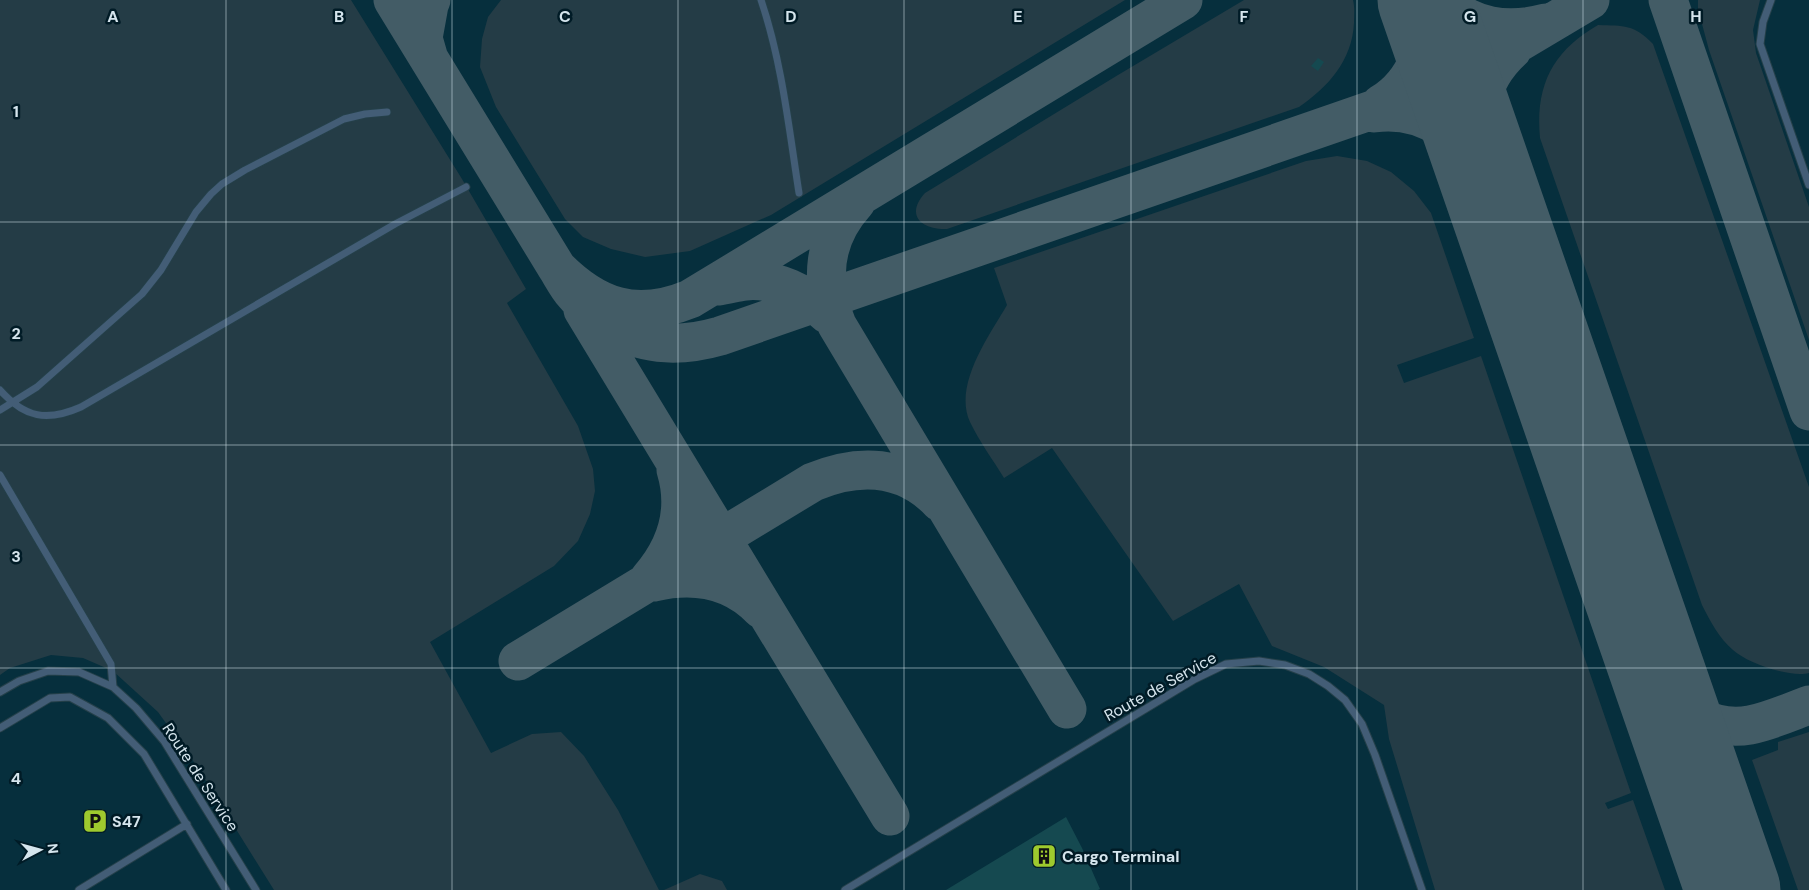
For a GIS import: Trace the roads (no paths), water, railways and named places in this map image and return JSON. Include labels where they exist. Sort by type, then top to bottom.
[{"type":"lane","points":[[761,0],[770,29],[782,86],[799,193]]},
{"type":"lane","points":[[1771,0],[1763,22],[1760,44],[1809,185]]},
{"type":"lane","points":[[0,410],[37,387],[142,294],[161,270],[196,212],[222,184],[245,170],[344,119],[386,112]]},
{"type":"lane","points":[[0,390],[12,403],[28,411],[53,416],[67,413],[395,224],[466,187]]},
{"type":"lane","points":[[0,475],[111,664],[113,687]]},
{"type":"lane","name":"Route de Service","points":[[845,890],[1195,679],[1226,664],[1259,661],[1285,665],[1309,674],[1346,700],[1362,724],[1375,755],[1422,890]]},
{"type":"lane","name":"Route de Service","points":[[0,692],[18,681],[48,671],[79,672],[113,687],[136,708],[164,740],[256,890]]},
{"type":"lane","points":[[0,728],[50,698],[70,697],[108,718],[144,754],[226,890]]},
{"type":"lane","points":[[79,890],[186,824]]},
{"type":"place","name":"S47","points":[[95,821]]},
{"type":"place","name":"Cargo Terminal","points":[[1044,856]]}]
